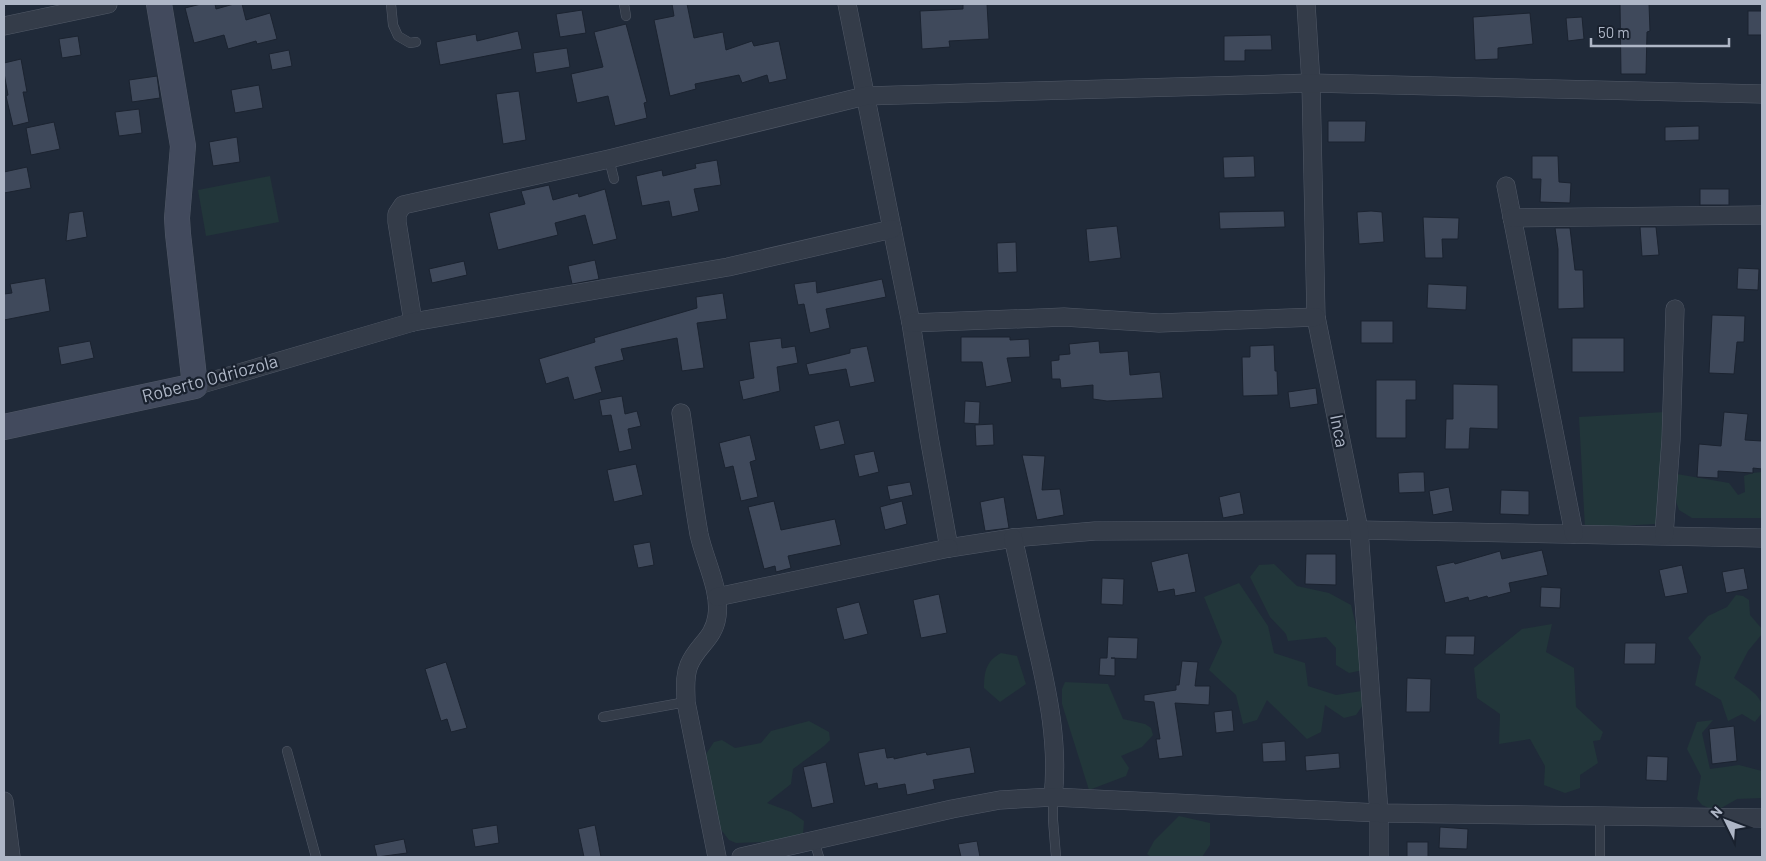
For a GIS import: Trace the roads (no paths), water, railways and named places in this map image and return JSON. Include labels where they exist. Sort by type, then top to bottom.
[{"type":"street","points":[[4,26],[100,4]]},
{"type":"street","points":[[159,4],[183,146],[177,218],[195,386]]},
{"type":"street","points":[[847,4],[911,323],[928,437],[948,548]]},
{"type":"street","name":"Inca","points":[[1306,4],[1311,83],[1316,316],[1359,530],[1379,813],[1378,857]]},
{"type":"street","points":[[414,322],[397,222],[398,214],[403,204],[609,160],[866,96],[1311,83],[1762,94]]},
{"type":"street","points":[[1506,186],[1574,534]]},
{"type":"street","points":[[1512,218],[1762,215]]},
{"type":"street","name":"Roberto Odriozola","points":[[4,427],[195,386],[414,322],[728,267],[892,229]]},
{"type":"street","points":[[1664,535],[1671,440],[1675,309]]},
{"type":"street","points":[[911,323],[1064,318],[1159,323],[1316,316]]},
{"type":"street","points":[[682,413],[699,536],[717,597],[718,615],[713,633],[696,653],[686,677],[686,702],[717,857]]},
{"type":"street","points":[[717,597],[948,548],[1013,538],[1095,531],[1359,530],[1762,538]]},
{"type":"street","points":[[1013,538],[1051,716],[1056,776],[1053,797]]},
{"type":"street","points":[[741,857],[817,849],[971,806],[1000,800],[1053,797],[1379,813],[1762,818]]},
{"type":"street","points":[[4,802],[8,850]]},
{"type":"lane","points":[[391,4],[394,25],[398,36],[410,43],[416,42]]},
{"type":"lane","points":[[624,4],[626,16]]},
{"type":"lane","points":[[609,160],[614,179]]},
{"type":"lane","points":[[604,717],[686,702]]},
{"type":"lane","points":[[287,751],[316,857]]},
{"type":"lane","points":[[1053,797],[1052,820],[1056,857]]},
{"type":"lane","points":[[1600,816],[1600,857]]}]
